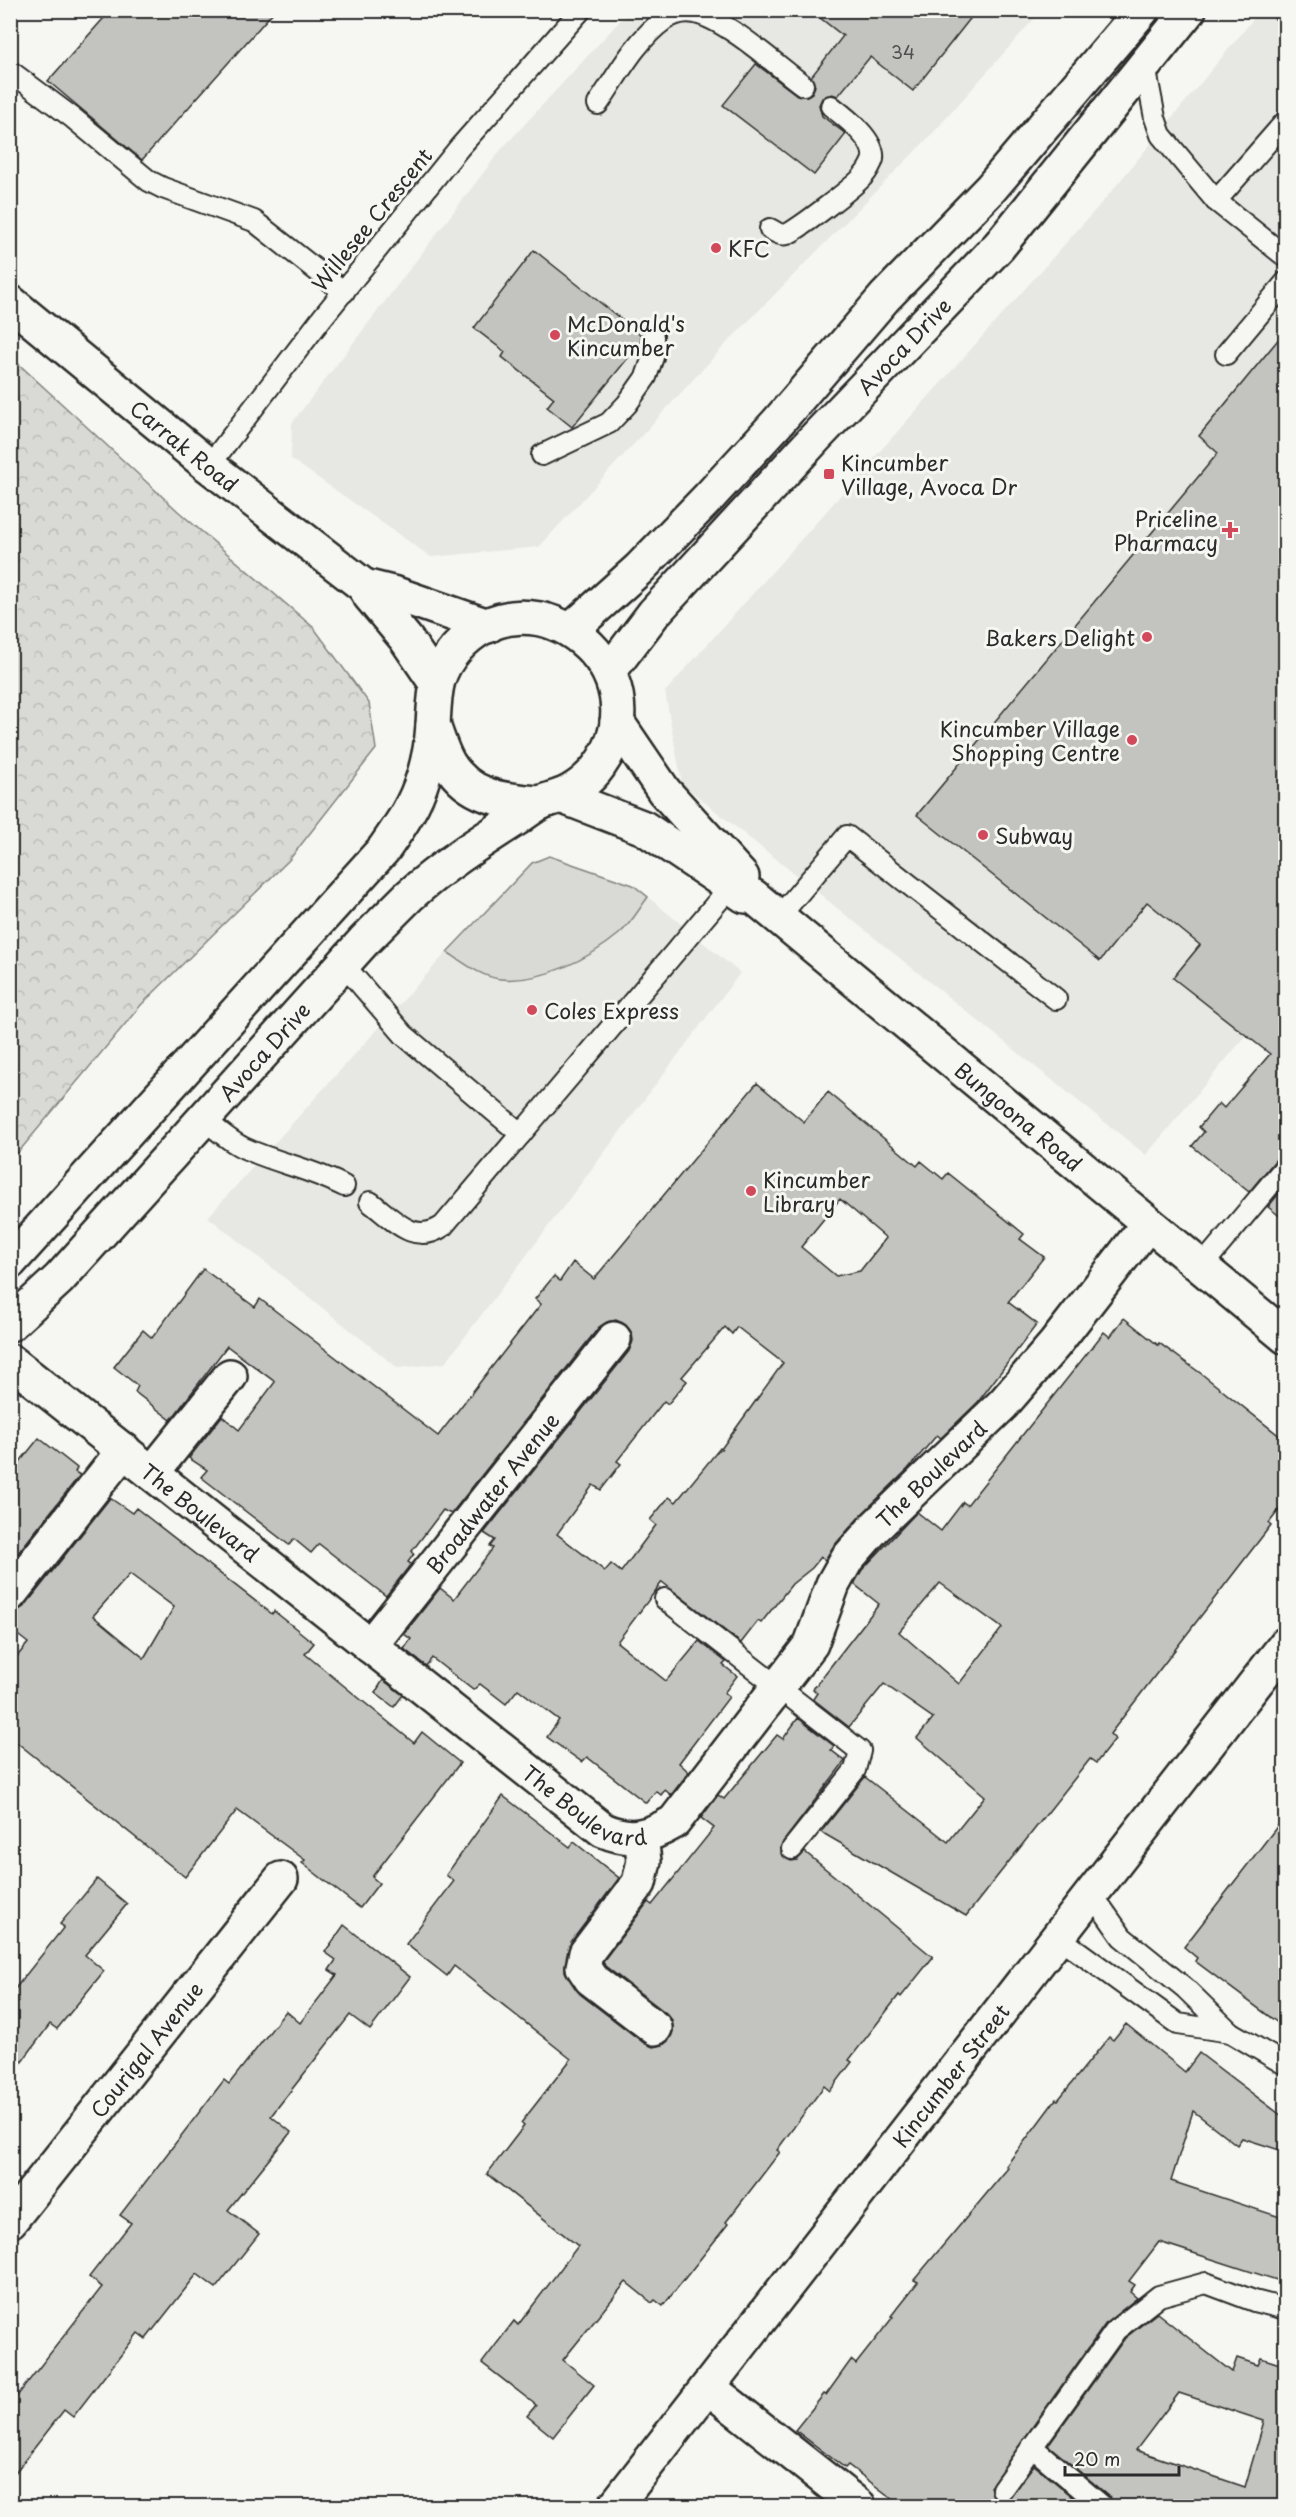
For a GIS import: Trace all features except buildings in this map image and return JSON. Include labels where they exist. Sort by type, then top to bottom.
[{"type":"street","name":"Avoca Drive","points":[[571,630],[639,569],[731,473],[885,297],[991,188],[1142,10]]},
{"type":"street","name":"Avoca Drive","points":[[609,672],[654,613],[816,437],[999,246],[1189,10]]},
{"type":"street","name":"Carrak Road","points":[[10,302],[209,466],[364,586],[406,639],[436,683]]},
{"type":"street","name":"Carrak Road","points":[[364,586],[396,594],[488,626]]},
{"type":"street","name":"Avoca Drive","points":[[10,1262],[384,849],[411,811],[423,778],[433,725],[432,704],[436,683],[456,649],[470,636],[488,626],[515,618],[544,620],[571,630],[594,648],[609,672],[616,697],[617,722],[611,746],[599,767],[582,784],[550,799],[484,840],[410,895],[202,1118],[59,1279],[10,1324]]},
{"type":"street","name":"Bungoona Road","points":[[617,722],[664,791],[753,889],[742,891]]},
{"type":"street","name":"Avoca Drive","points":[[433,725],[449,764],[478,792],[497,799],[550,799]]},
{"type":"street","name":"Bungoona Road","points":[[550,799],[644,828],[742,891],[778,918],[1286,1337]]},
{"type":"street","name":"The Boulevard","points":[[10,1361],[603,1830],[620,1837],[641,1837],[656,1833],[674,1822],[811,1644],[833,1584],[847,1559],[898,1503],[1003,1404],[1055,1344],[1148,1224]]},
{"type":"street","name":"Broadwater Avenue","points":[[370,1646],[614,1339]]},
{"type":"street","points":[[152,1473],[230,1376]]},
{"type":"street","points":[[10,1594],[124,1450]]},
{"type":"street","name":"Kincumber Street","points":[[615,2506],[1286,1644]]},
{"type":"street","points":[[641,1837],[644,1860],[639,1883],[585,1953],[583,1966],[591,1979],[654,2028]]},
{"type":"street","name":"Courigal Avenue","points":[[10,2221],[281,1879]]},
{"type":"street","points":[[708,2387],[859,2506]]},
{"type":"lane","name":"Willesee Crescent","points":[[209,466],[459,148],[581,10]]},
{"type":"lane","points":[[1282,10],[1286,14]]},
{"type":"lane","points":[[598,104],[650,34],[670,17],[693,12],[709,18],[734,34],[803,85]]},
{"type":"lane","points":[[1145,66],[1155,118],[1161,135],[1216,201],[1286,257]]},
{"type":"lane","points":[[11,71],[73,118],[149,181],[254,221],[344,292]]},
{"type":"lane","points":[[770,229],[779,235],[793,231],[854,186],[865,175],[873,158],[871,147],[850,121],[831,106]]},
{"type":"lane","points":[[1216,201],[1286,121]]},
{"type":"lane","points":[[1227,354],[1286,282]]},
{"type":"lane","points":[[542,455],[609,423],[627,404],[646,377],[653,357],[653,336]]},
{"type":"lane","points":[[778,918],[847,836],[1056,999]]},
{"type":"lane","points":[[370,1202],[413,1232],[428,1235],[443,1226],[521,1134],[742,891]]},
{"type":"lane","points":[[344,964],[404,1035],[521,1134]]},
{"type":"lane","points":[[202,1118],[232,1142],[246,1149],[322,1175],[344,1186]]},
{"type":"lane","points":[[1201,1267],[1286,1166]]},
{"type":"lane","points":[[665,1599],[861,1751],[855,1770],[792,1849]]},
{"type":"lane","points":[[1091,1893],[1122,1937],[1185,1988],[1230,2032],[1286,2065]]},
{"type":"lane","points":[[1057,1936],[1178,2024],[1230,2032]]},
{"type":"lane","points":[[1002,2489],[1116,2330],[1159,2296],[1206,2283],[1254,2301],[1286,2309]]},
{"type":"lane","points":[[1032,2447],[1102,2506]]},
{"type":"shaded area","points":[[629,11],[1041,11],[933,133],[725,345],[539,547],[431,557],[291,459],[292,423],[500,151]]},
{"type":"shaded area","points":[[1260,11],[1285,11],[1285,989],[1146,1155],[682,784],[665,692],[1106,198]]},
{"type":"shaded area","points":[[648,897],[740,973],[445,1363],[398,1368],[208,1217],[447,952],[478,971],[636,914]]},
{"type":"green space","points":[[10,356],[179,512],[314,628],[369,703],[376,749],[289,860],[141,1005],[11,1161]]},
{"type":"green space","points":[[549,856],[633,885],[648,897],[619,934],[594,952],[548,973],[516,979],[493,978],[447,952],[532,863]]},
{"type":"place","name":"KFC","points":[[716,248]]},
{"type":"place","name":"McDonald's Kincumber","points":[[555,335]]},
{"type":"place","name":"Kincumber Village, Avoca Dr","points":[[829,474]]},
{"type":"place","name":"Priceline Pharmacy","points":[[1230,530]]},
{"type":"place","name":"Bakers Delight","points":[[1147,637]]},
{"type":"place","name":"Kincumber Village Shopping Centre","points":[[1132,740]]},
{"type":"place","name":"Subway","points":[[983,835]]},
{"type":"place","name":"Coles Express","points":[[532,1010]]},
{"type":"place","name":"Kincumber Library","points":[[751,1191]]}]
